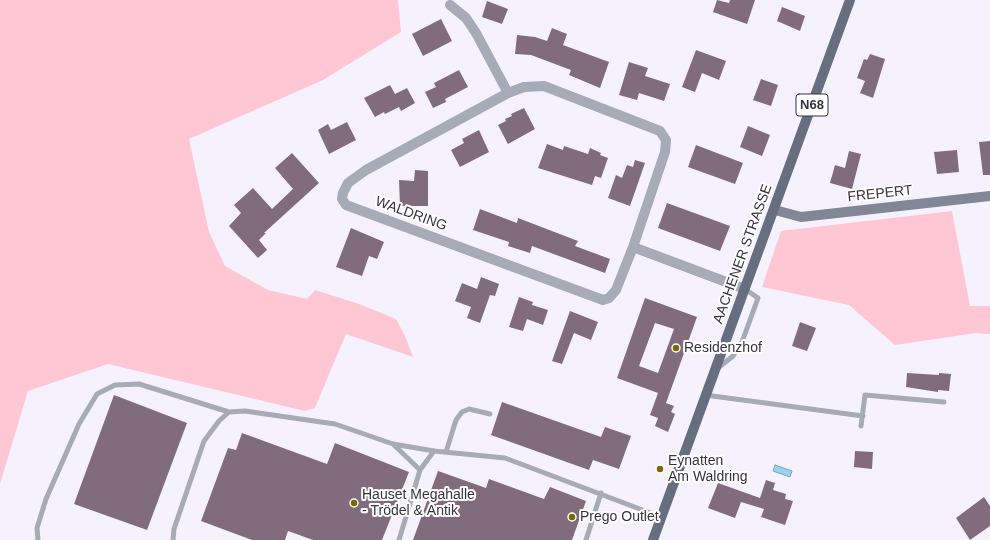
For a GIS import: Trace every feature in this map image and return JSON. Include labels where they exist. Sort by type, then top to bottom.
[{"type":"main road","name":"AACHENER STRASSE","points":[[656,540],[661,517],[705,395],[775,210],[850,0]]},
{"type":"street","points":[[450,5],[466,18],[476,33],[508,92]]},
{"type":"street","name":"WALDRING","points":[[544,86],[660,131],[666,140],[665,152],[633,247],[616,290],[610,298],[603,300],[346,205],[342,199],[348,183],[366,170],[508,92],[524,88],[544,86]]},
{"type":"street","name":"FREPERT","points":[[775,210],[801,217],[990,196]]},
{"type":"street","points":[[633,247],[745,289]]},
{"type":"lane","points":[[714,372],[732,356],[742,342],[758,298],[745,289]]},
{"type":"lane","points":[[38,540],[37,528],[46,499],[79,424],[97,394],[115,385],[139,384],[230,412],[244,412],[335,424],[393,444],[434,451],[506,458],[661,517]]},
{"type":"lane","points":[[705,395],[862,416]]},
{"type":"lane","points":[[862,426],[865,395],[944,402]]},
{"type":"lane","points":[[446,452],[456,420],[462,412],[469,409],[490,414]]},
{"type":"lane","points":[[173,540],[174,529],[204,441],[218,421],[230,412]]},
{"type":"lane","points":[[393,444],[420,470]]},
{"type":"lane","points":[[399,540],[420,470],[434,451]]},
{"type":"lane","points":[[586,540],[601,493]]},
{"type":"shaded area","points":[[0,0],[398,0],[401,32],[323,80],[189,139],[209,232],[225,266],[268,290],[307,299],[315,290],[359,304],[396,319],[405,336],[413,357],[346,334],[315,408],[305,411],[108,364],[28,391],[0,484]]},
{"type":"shaded area","points":[[952,211],[970,306],[990,306],[990,334],[976,333],[895,345],[849,305],[762,287],[781,231]]},
{"type":"water","points":[[775,465],[792,471],[790,477],[773,471]]},
{"type":"building","points":[[717,0],[729,3],[730,0],[755,0],[747,24],[713,12]]},
{"type":"building","points":[[487,1],[508,9],[502,24],[482,17]]},
{"type":"building","points":[[782,7],[805,16],[800,31],[777,21]]},
{"type":"building","points":[[441,19],[452,41],[423,56],[412,34]]},
{"type":"building","points":[[552,28],[567,34],[563,45],[609,62],[600,88],[569,75],[571,70],[531,55],[515,54],[517,35],[535,37],[547,41]]},
{"type":"building","points":[[696,50],[726,61],[719,80],[702,73],[695,92],[682,87]]},
{"type":"building","points":[[870,54],[885,59],[873,98],[860,93],[865,81],[857,78],[864,59],[867,60]]},
{"type":"building","points":[[629,62],[648,68],[645,76],[670,84],[664,101],[639,93],[637,100],[619,95]]},
{"type":"building","points":[[459,70],[468,87],[445,99],[446,102],[433,108],[425,92],[436,87],[434,83]]},
{"type":"building","points":[[761,79],[778,85],[771,106],[753,100]]},
{"type":"building","points":[[390,85],[395,94],[407,88],[415,103],[401,111],[399,107],[375,117],[364,98]]},
{"type":"building","points":[[524,108],[535,129],[508,144],[498,125],[506,121],[505,119],[512,116],[511,114]]},
{"type":"building","points":[[347,122],[356,140],[329,154],[318,130],[328,124],[331,130]]},
{"type":"building","points":[[748,126],[770,135],[762,156],[740,147]]},
{"type":"building","points":[[479,130],[489,152],[460,167],[451,150],[464,143],[462,139]]},
{"type":"building","points":[[990,141],[990,175],[983,175],[979,142]]},
{"type":"building","points":[[547,144],[563,150],[564,146],[588,154],[590,148],[601,153],[600,155],[608,158],[601,178],[595,176],[592,185],[538,168]]},
{"type":"building","points":[[696,145],[743,163],[735,184],[688,167]]},
{"type":"building","points":[[957,150],[959,172],[937,174],[934,152]]},
{"type":"building","points":[[849,151],[861,154],[852,189],[830,183],[835,165],[845,168]]},
{"type":"building","points":[[292,153],[319,183],[264,233],[266,233],[259,240],[267,250],[258,258],[229,226],[241,213],[234,205],[253,188],[272,209],[293,189],[275,168]]},
{"type":"building","points":[[635,160],[645,163],[630,206],[608,198],[616,175],[622,178],[627,165],[633,167]]},
{"type":"building","points":[[415,170],[428,171],[428,206],[400,206],[399,180],[414,181]]},
{"type":"building","points":[[667,203],[730,226],[720,251],[658,228]]},
{"type":"building","points":[[480,209],[517,223],[518,218],[578,241],[575,246],[610,259],[605,273],[532,246],[530,253],[508,246],[509,242],[473,230]]},
{"type":"building","points":[[351,228],[384,242],[377,259],[369,256],[362,276],[336,267]]},
{"type":"building","points":[[481,277],[499,284],[495,296],[490,295],[480,323],[467,318],[471,307],[455,301],[462,283],[477,289]]},
{"type":"building","points":[[519,297],[533,302],[532,305],[548,310],[543,325],[527,319],[523,331],[509,327]]},
{"type":"building","name":"Residenzhof","points":[[645,298],[697,317],[666,403],[674,406],[671,412],[675,414],[668,432],[655,426],[658,418],[650,415],[658,393],[617,378]],"holes":[[[655,323],[674,329],[658,373],[639,366]]]},
{"type":"building","points":[[570,311],[598,322],[591,340],[574,333],[562,364],[552,361]]},
{"type":"building","points":[[800,322],[816,328],[807,351],[792,346]]},
{"type":"building","points":[[907,373],[939,375],[939,373],[951,374],[949,391],[938,390],[938,392],[906,387]]},
{"type":"building","points":[[114,395],[187,423],[147,530],[74,504]]},
{"type":"building","points":[[502,402],[601,437],[605,427],[631,436],[619,469],[593,460],[589,470],[491,435]]},
{"type":"building","points":[[242,433],[327,464],[335,443],[409,472],[382,540],[313,540],[288,531],[285,540],[252,540],[201,521],[228,448],[236,450]]},
{"type":"building","points":[[855,451],[873,452],[872,469],[854,467]]},
{"type":"building","points":[[438,471],[486,488],[489,479],[544,499],[550,487],[586,501],[572,540],[413,540]]},
{"type":"building","points":[[766,480],[775,483],[773,490],[786,494],[785,499],[793,501],[785,525],[761,517],[764,509],[741,502],[735,518],[708,508],[718,483],[760,498]]},
{"type":"building","points":[[984,497],[990,506],[990,526],[970,540],[956,518]]},
{"type":"place","name":"Residenzhof","points":[[676,348]]},
{"type":"place","name":"Eynatten Am Waldring","points":[[660,469]]},
{"type":"place","name":"Hauset Megahalle - Trödel & Antik","points":[[354,503]]},
{"type":"place","name":"Prego Outlet","points":[[572,517]]}]
